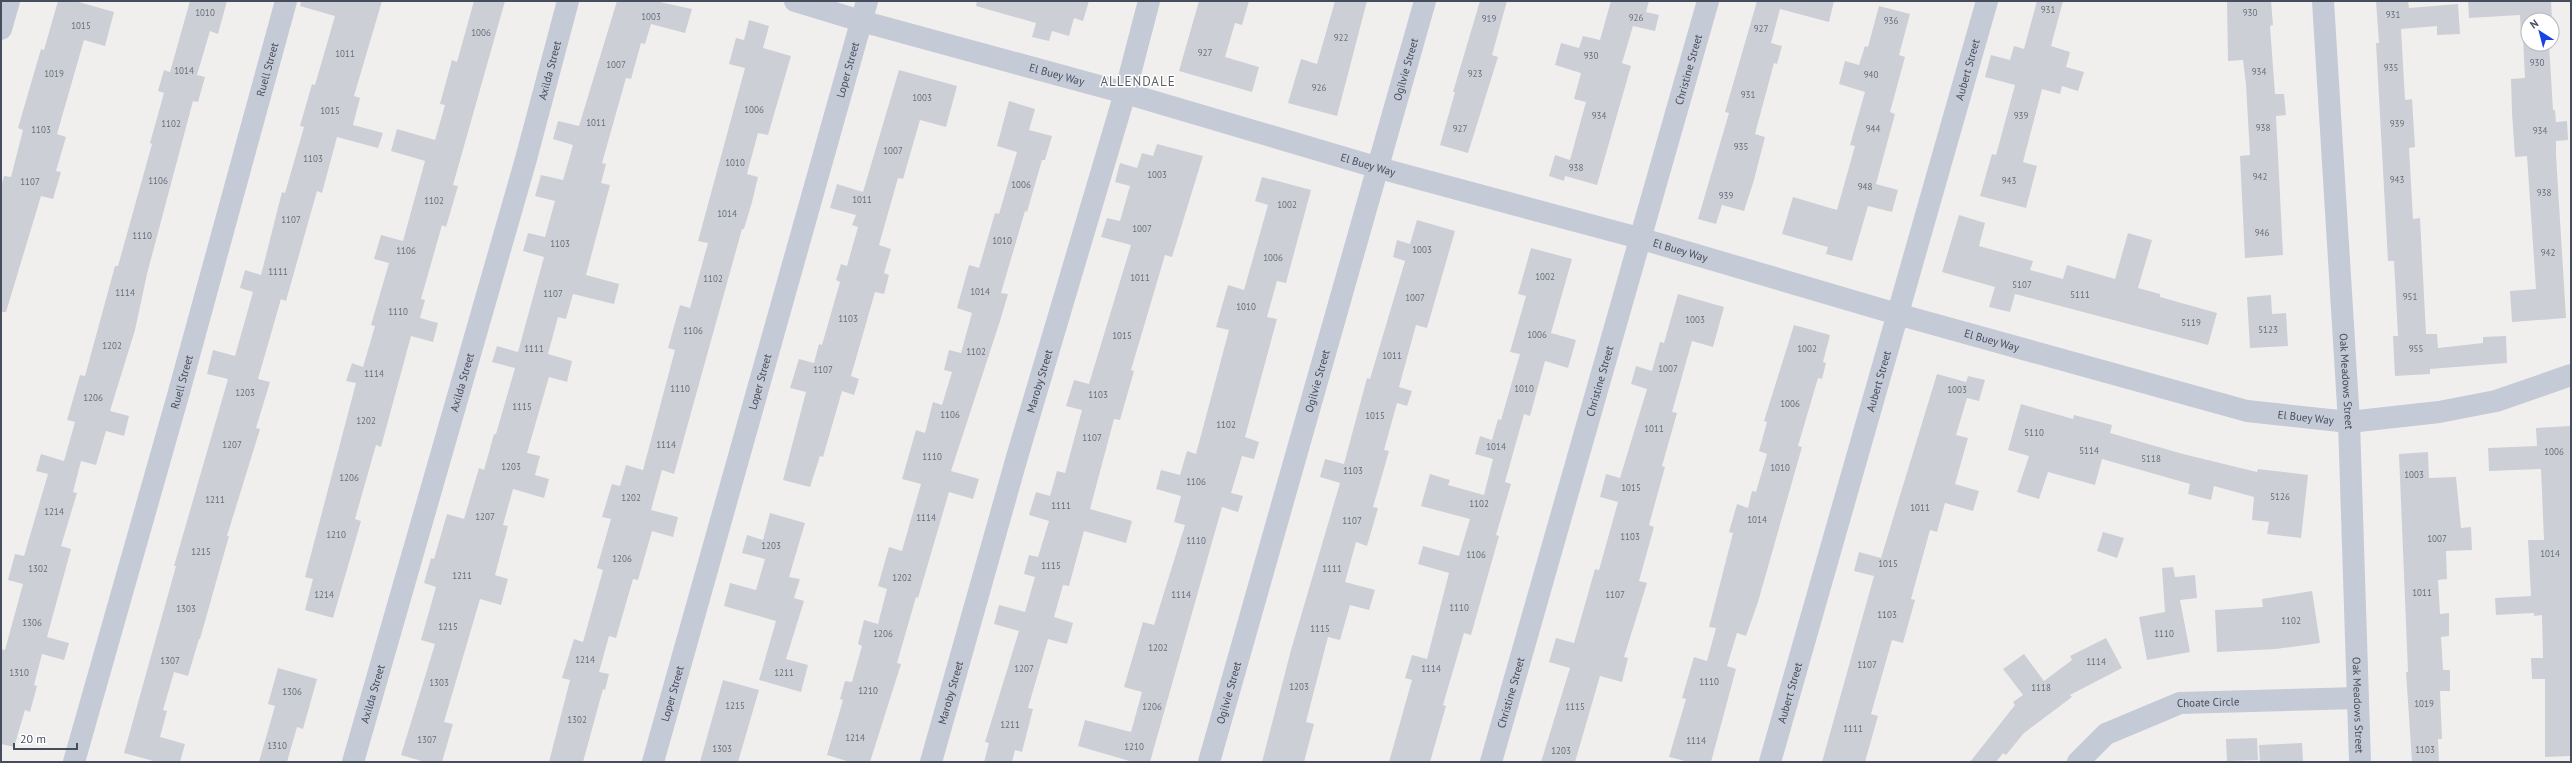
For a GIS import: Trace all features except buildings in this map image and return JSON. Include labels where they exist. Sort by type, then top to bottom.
[{"type":"street","points":[[1,29],[9,1]]},
{"type":"street","name":"Ruell Street","points":[[74,762],[179,392],[286,1]]},
{"type":"street","name":"Axilda Street","points":[[353,762],[526,159],[568,1]]},
{"type":"street","name":"El Buey Way","points":[[795,1],[864,11],[1125,93],[1379,168],[1639,238],[1897,314],[2246,411],[2349,422],[2439,412],[2496,401],[2571,375]]},
{"type":"street","name":"Maroby Street","points":[[931,762],[1017,457],[1125,93],[1149,1]]},
{"type":"street","name":"Ogilvie Street","points":[[1209,762],[1426,1]]},
{"type":"street","name":"Christine Street","points":[[1491,762],[1639,238],[1708,1]]},
{"type":"street","name":"Aubert Street","points":[[1770,762],[1986,1]]},
{"type":"street","name":"Oak Meadows Street","points":[[2323,1],[2349,422],[2360,762]]},
{"type":"street","name":"Loper Street","points":[[653,762],[864,11]]},
{"type":"street","name":"Choate Circle","points":[[2078,762],[2106,734],[2180,703],[2357,698]]},
{"type":"district","name":"ALLENDALE","points":[[1138,81]]}]
